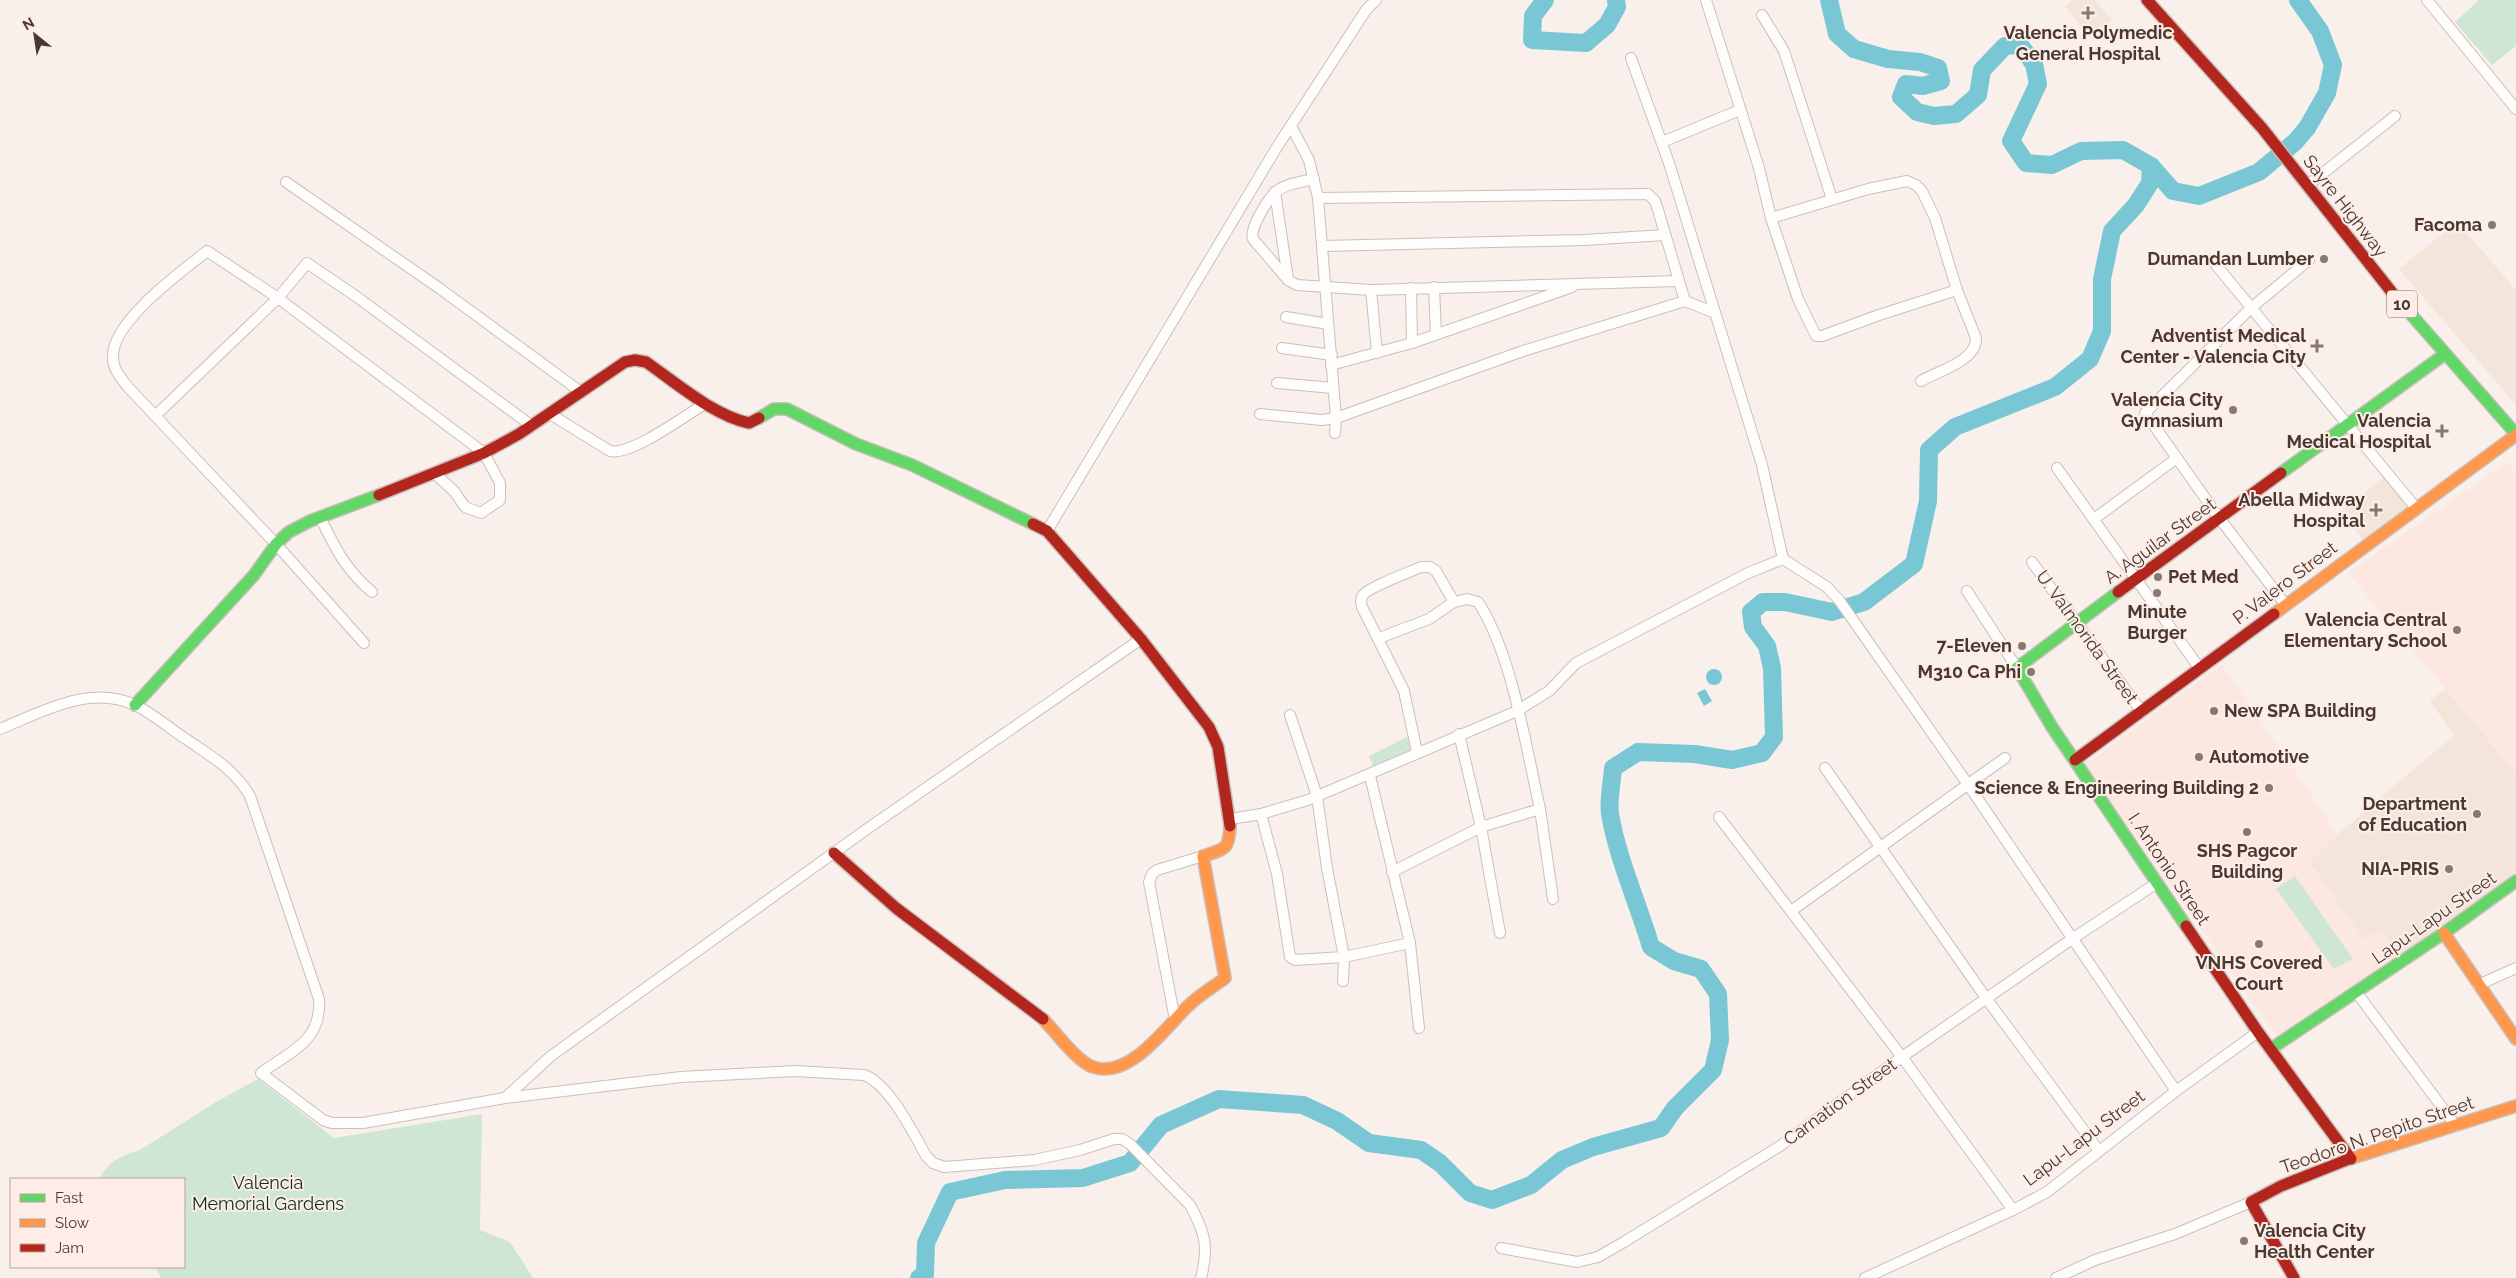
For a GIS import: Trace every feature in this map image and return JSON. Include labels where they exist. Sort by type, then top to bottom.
[{"type":"main road","name":"Sayre Highway","points":[[2147,0],[2262,128],[2380,278],[2516,435]]},
{"type":"main road","name":"A. Aguilar Street","points":[[2017,668],[2078,625],[2137,578],[2350,426],[2445,354]]},
{"type":"main road","points":[[134,705],[254,575],[276,544],[300,525],[484,452],[532,426],[625,362],[635,360],[646,362],[658,368],[706,403],[744,423],[749,423],[774,410],[787,409],[856,444],[954,485],[1047,531],[1140,639],[1209,728],[1218,746],[1230,819],[1227,846],[1223,850],[1203,856],[1225,978],[1190,1004],[1136,1058],[1108,1069],[1092,1067],[1082,1060],[1042,1018],[896,908],[834,853]]},
{"type":"main road","name":"P. Valero Street","points":[[2075,760],[2200,669],[2284,604],[2516,435]]},
{"type":"main road","name":"I. Antonio Street","points":[[2017,668],[2075,760],[2258,1032],[2272,1048],[2351,1159]]},
{"type":"main road","name":"Lapu-Lapu Street","points":[[2272,1048],[2357,993],[2516,881]]},
{"type":"main road","points":[[2444,933],[2516,1039]]},
{"type":"main road","name":"Teodoro N. Pepito Street","points":[[2252,1202],[2271,1191],[2351,1159],[2516,1106]]},
{"type":"main road","points":[[2252,1202],[2294,1278]]},
{"type":"street","points":[[1047,531],[1291,126],[1366,10],[1376,0]]},
{"type":"street","points":[[1706,0],[1771,218],[1798,299],[1816,336],[1822,336],[1957,290]]},
{"type":"street","points":[[2427,0],[2516,109]]},
{"type":"street","points":[[1762,15],[1784,52],[1832,199]]},
{"type":"street","points":[[1631,58],[1662,142],[1762,465],[1783,559],[1827,588],[1839,600],[1967,783],[2176,1091]]},
{"type":"street","points":[[1662,142],[1740,110]]},
{"type":"street","points":[[2307,186],[2395,116]]},
{"type":"street","points":[[1291,126],[1309,160],[1318,198],[1336,418],[1334,433]]},
{"type":"street","points":[[1314,179],[1289,185],[1275,192],[1255,223],[1251,235],[1253,240],[1288,280],[1306,287],[1371,290],[1678,281]]},
{"type":"street","points":[[1771,218],[1832,199],[1907,181],[1916,185],[1922,191],[1935,218],[1957,290],[1976,338],[1976,345],[1968,356],[1921,381]]},
{"type":"street","points":[[286,182],[439,288],[581,392]]},
{"type":"street","points":[[1275,192],[1288,280]]},
{"type":"street","points":[[1318,198],[1648,194],[1655,201],[1685,301]]},
{"type":"street","points":[[1322,246],[1584,240],[1665,235]]},
{"type":"street","points":[[364,643],[276,544],[123,381],[115,370],[112,357],[114,345],[124,325],[146,303],[207,251],[278,298],[484,452],[500,483],[500,500],[481,513],[465,506],[454,491],[434,473]]},
{"type":"street","points":[[2212,260],[2416,508]]},
{"type":"street","points":[[2284,604],[2220,519],[2145,413],[2251,308],[2309,260]]},
{"type":"street","points":[[155,416],[278,298],[307,263],[357,297],[532,426]]},
{"type":"street","points":[[1282,348],[1331,360],[1377,353],[1412,343],[1582,283]]},
{"type":"street","points":[[1434,287],[1436,334]]},
{"type":"street","points":[[1411,288],[1412,343]]},
{"type":"street","points":[[1371,290],[1377,353]]},
{"type":"street","points":[[1260,414],[1322,420],[1336,418],[1523,351],[1685,301],[1715,313]]},
{"type":"street","points":[[1286,317],[1328,324]]},
{"type":"street","points":[[1277,383],[1333,388]]},
{"type":"street","points":[[550,414],[610,451],[617,452],[631,447],[706,403]]},
{"type":"street","points":[[2094,519],[2177,458]]},
{"type":"street","points":[[2057,468],[2200,669]]},
{"type":"street","points":[[320,517],[336,550],[352,575],[372,592]]},
{"type":"street","points":[[1230,819],[1261,814],[1317,796],[1370,776],[1417,752],[1517,711],[1549,691],[1576,663],[1748,573],[1783,559]]},
{"type":"street","name":"U. Valmorida Street","points":[[2032,562],[2142,712]]},
{"type":"street","points":[[1417,752],[1404,692],[1361,603],[1363,596],[1371,590],[1421,567],[1430,567],[1436,571],[1454,602]]},
{"type":"street","name":"I. Antonio Street","points":[[1967,591],[2017,668]]},
{"type":"street","points":[[1379,638],[1429,619],[1454,602],[1474,600],[1480,606],[1498,644],[1508,674],[1540,808],[1553,899]]},
{"type":"street","points":[[504,1098],[550,1056],[834,853],[1140,639]]},
{"type":"street","points":[[0,729],[64,702],[107,698],[134,705],[227,766],[241,782],[250,796],[320,999],[318,1023],[311,1036],[261,1073],[323,1120],[332,1123],[363,1123],[504,1098],[681,1077],[795,1071],[864,1074],[872,1077],[892,1101],[926,1156],[933,1163],[944,1168],[1034,1160],[1080,1150],[1114,1139],[1122,1139],[1145,1157],[1190,1206],[1203,1231],[1205,1255],[1201,1278]]},
{"type":"street","points":[[1290,716],[1317,796],[1327,868],[1344,957],[1343,981]]},
{"type":"street","points":[[1459,734],[1481,827],[1500,934]]},
{"type":"street","points":[[1791,911],[1967,783],[2005,758]]},
{"type":"street","points":[[1825,768],[1986,998],[2099,1151]]},
{"type":"street","points":[[1370,776],[1410,943],[1418,1028]]},
{"type":"street","points":[[1392,872],[1481,827],[1540,808]]},
{"type":"street","points":[[1261,814],[1278,874],[1290,958],[1295,960],[1344,957],[1410,943]]},
{"type":"street","points":[[1720,818],[1902,1057],[2012,1210]]},
{"type":"street","points":[[1175,1020],[1149,882],[1152,874],[1157,870],[1203,856]]},
{"type":"street","name":"Carnation Street","points":[[1502,1248],[1577,1262],[1598,1257],[1780,1146],[1986,998],[2157,883]]},
{"type":"street","points":[[2478,985],[2516,968]]},
{"type":"street","points":[[2357,993],[2456,1126]]},
{"type":"street","name":"Lapu-Lapu Street","points":[[1865,1278],[2047,1192],[2176,1091],[2258,1032]]},
{"type":"street","points":[[2056,1278],[2095,1260],[2143,1245],[2252,1202]]},
{"type":"shaded area","name":"Valencia Polymedic General Hospital","points":[[2073,0],[2095,0],[2112,20],[2089,37],[2065,6]]},
{"type":"shaded area","points":[[2457,222],[2516,290],[2516,405],[2399,269]]},
{"type":"shaded area","name":"Valencia Central Elementary School","points":[[2507,462],[2516,473],[2516,773],[2348,573]]},
{"type":"shaded area","name":"Abella Midway Hospital","points":[[2386,476],[2411,508],[2363,540],[2341,511]]},
{"type":"shaded area","points":[[2222,664],[2338,834],[2309,863],[2364,939],[2381,929],[2401,959],[2279,1039],[2085,765]]},
{"type":"shaded area","points":[[2446,688],[2516,773],[2516,872],[2401,959],[2364,940],[2309,862],[2338,834],[2454,735],[2430,701]]},
{"type":"green space","points":[[2479,0],[2516,0],[2516,46],[2492,65],[2455,22]]},
{"type":"green space","points":[[1407,737],[1412,752],[1375,770],[1369,756]]},
{"type":"green space","points":[[2295,876],[2353,959],[2334,969],[2276,889]]},
{"type":"green space","name":"Valencia Memorial Gardens","points":[[258,1079],[334,1138],[482,1114],[480,1230],[510,1242],[533,1278],[161,1278],[156,1268],[185,1268],[185,1178],[100,1178],[106,1168],[115,1160],[140,1150],[216,1102]]},
{"type":"water","points":[[1714,669],[1722,677],[1714,685],[1706,677]]},
{"type":"water","points":[[1705,689],[1712,701],[1704,706],[1697,693]]},
{"type":"waterway","points":[[1545,0],[1533,16],[1532,40],[1586,43],[1607,25],[1617,7],[1616,0]]},
{"type":"waterway","points":[[1829,0],[1837,34],[1854,49],[1888,59],[1920,62],[1938,68],[1941,81],[1923,86],[1906,84],[1901,97],[1917,112],[1934,116],[1956,114],[1978,95],[1982,70],[2005,46],[2020,45],[2034,64],[2038,84],[2011,141],[2026,163],[2052,165],[2081,151],[2123,150],[2151,166],[2173,191],[2199,196],[2259,172],[2295,142],[2307,128],[2327,93],[2333,65],[2320,31],[2298,0]]},
{"type":"waterway","points":[[919,1278],[925,1274],[926,1243],[950,1192],[1005,1180],[1083,1178],[1130,1163],[1161,1125],[1219,1099],[1303,1105],[1337,1121],[1369,1143],[1421,1150],[1440,1163],[1470,1193],[1492,1200],[1531,1185],[1562,1160],[1593,1147],[1661,1128],[1675,1108],[1713,1070],[1720,1040],[1718,994],[1701,969],[1674,961],[1651,947],[1623,865],[1610,814],[1613,768],[1638,752],[1695,754],[1732,760],[1762,753],[1774,737],[1772,668],[1767,646],[1753,627],[1751,612],[1763,602],[1785,602],[1832,612],[1864,602],[1914,564],[1928,501],[1929,450],[1955,427],[2055,387],[2090,359],[2102,331],[2102,279],[2112,231],[2136,205],[2150,183],[2151,166]]},
{"type":"traffic: fast","points":[[2394,295],[2516,434]]},
{"type":"traffic: fast","points":[[2281,473],[2445,354]]},
{"type":"traffic: fast","points":[[759,418],[774,409],[787,409],[856,444],[912,465],[1033,524]]},
{"type":"traffic: fast","points":[[135,705],[254,575],[276,544],[289,532],[310,521],[379,495]]},
{"type":"traffic: fast","points":[[2118,592],[2017,668],[2052,727],[2186,926]]},
{"type":"traffic: fast","points":[[2272,1048],[2444,933],[2516,881]]},
{"type":"traffic: slow","points":[[2274,614],[2516,435]]},
{"type":"traffic: slow","points":[[1043,1019],[1073,1053],[1087,1064],[1106,1069],[1120,1066],[1145,1050],[1192,1002],[1225,978],[1203,856],[1221,850],[1227,844],[1230,826]]},
{"type":"traffic: slow","points":[[2444,933],[2516,1039]]},
{"type":"traffic: slow","points":[[2349,1159],[2516,1106]]},
{"type":"traffic: jam","points":[[2147,0],[2262,128],[2394,295]]},
{"type":"traffic: jam","points":[[379,495],[484,453],[519,434],[625,362],[635,360],[646,362],[709,406],[736,419],[749,423],[759,418]]},
{"type":"traffic: jam","points":[[2118,592],[2281,473]]},
{"type":"traffic: jam","points":[[1033,524],[1047,531],[1141,639],[1209,727],[1218,747],[1230,826]]},
{"type":"traffic: jam","points":[[2075,760],[2274,614]]},
{"type":"traffic: jam","points":[[834,853],[896,908],[1043,1019]]},
{"type":"traffic: jam","points":[[2186,926],[2258,1032],[2351,1159]]},
{"type":"traffic: jam","points":[[2294,1278],[2251,1202],[2281,1186],[2349,1159]]},
{"type":"place","name":"Valencia Polymedic General Hospital","points":[[2088,13]]},
{"type":"place","name":"Facoma","points":[[2492,225]]},
{"type":"place","name":"Dumandan Lumber","points":[[2324,259]]},
{"type":"place","name":"Adventist Medical Center - Valencia City","points":[[2317,346]]},
{"type":"place","name":"Valencia City Gymnasium","points":[[2233,410]]},
{"type":"place","name":"Valencia Medical Hospital","points":[[2442,431]]},
{"type":"place","name":"Abella Midway Hospital","points":[[2376,510]]},
{"type":"place","name":"Pet Med","points":[[2158,577]]},
{"type":"place","name":"Minute Burger","points":[[2157,593]]},
{"type":"place","name":"Valencia Central Elementary School","points":[[2457,630]]},
{"type":"place","name":"7-Eleven","points":[[2022,646]]},
{"type":"place","name":"M310 Ca Phi","points":[[2031,672]]},
{"type":"place","name":"New SPA Building","points":[[2214,711]]},
{"type":"place","name":"Automotive","points":[[2199,757]]},
{"type":"place","name":"Science & Engineering Building 2","points":[[2269,788]]},
{"type":"place","name":"Department of Education","points":[[2477,814]]},
{"type":"place","name":"SHS Pagcor Building","points":[[2247,832]]},
{"type":"place","name":"NIA-PRIS","points":[[2449,869]]},
{"type":"place","name":"VNHS Covered Court","points":[[2259,944]]},
{"type":"place","name":"Valencia City Health Center","points":[[2244,1241]]}]
